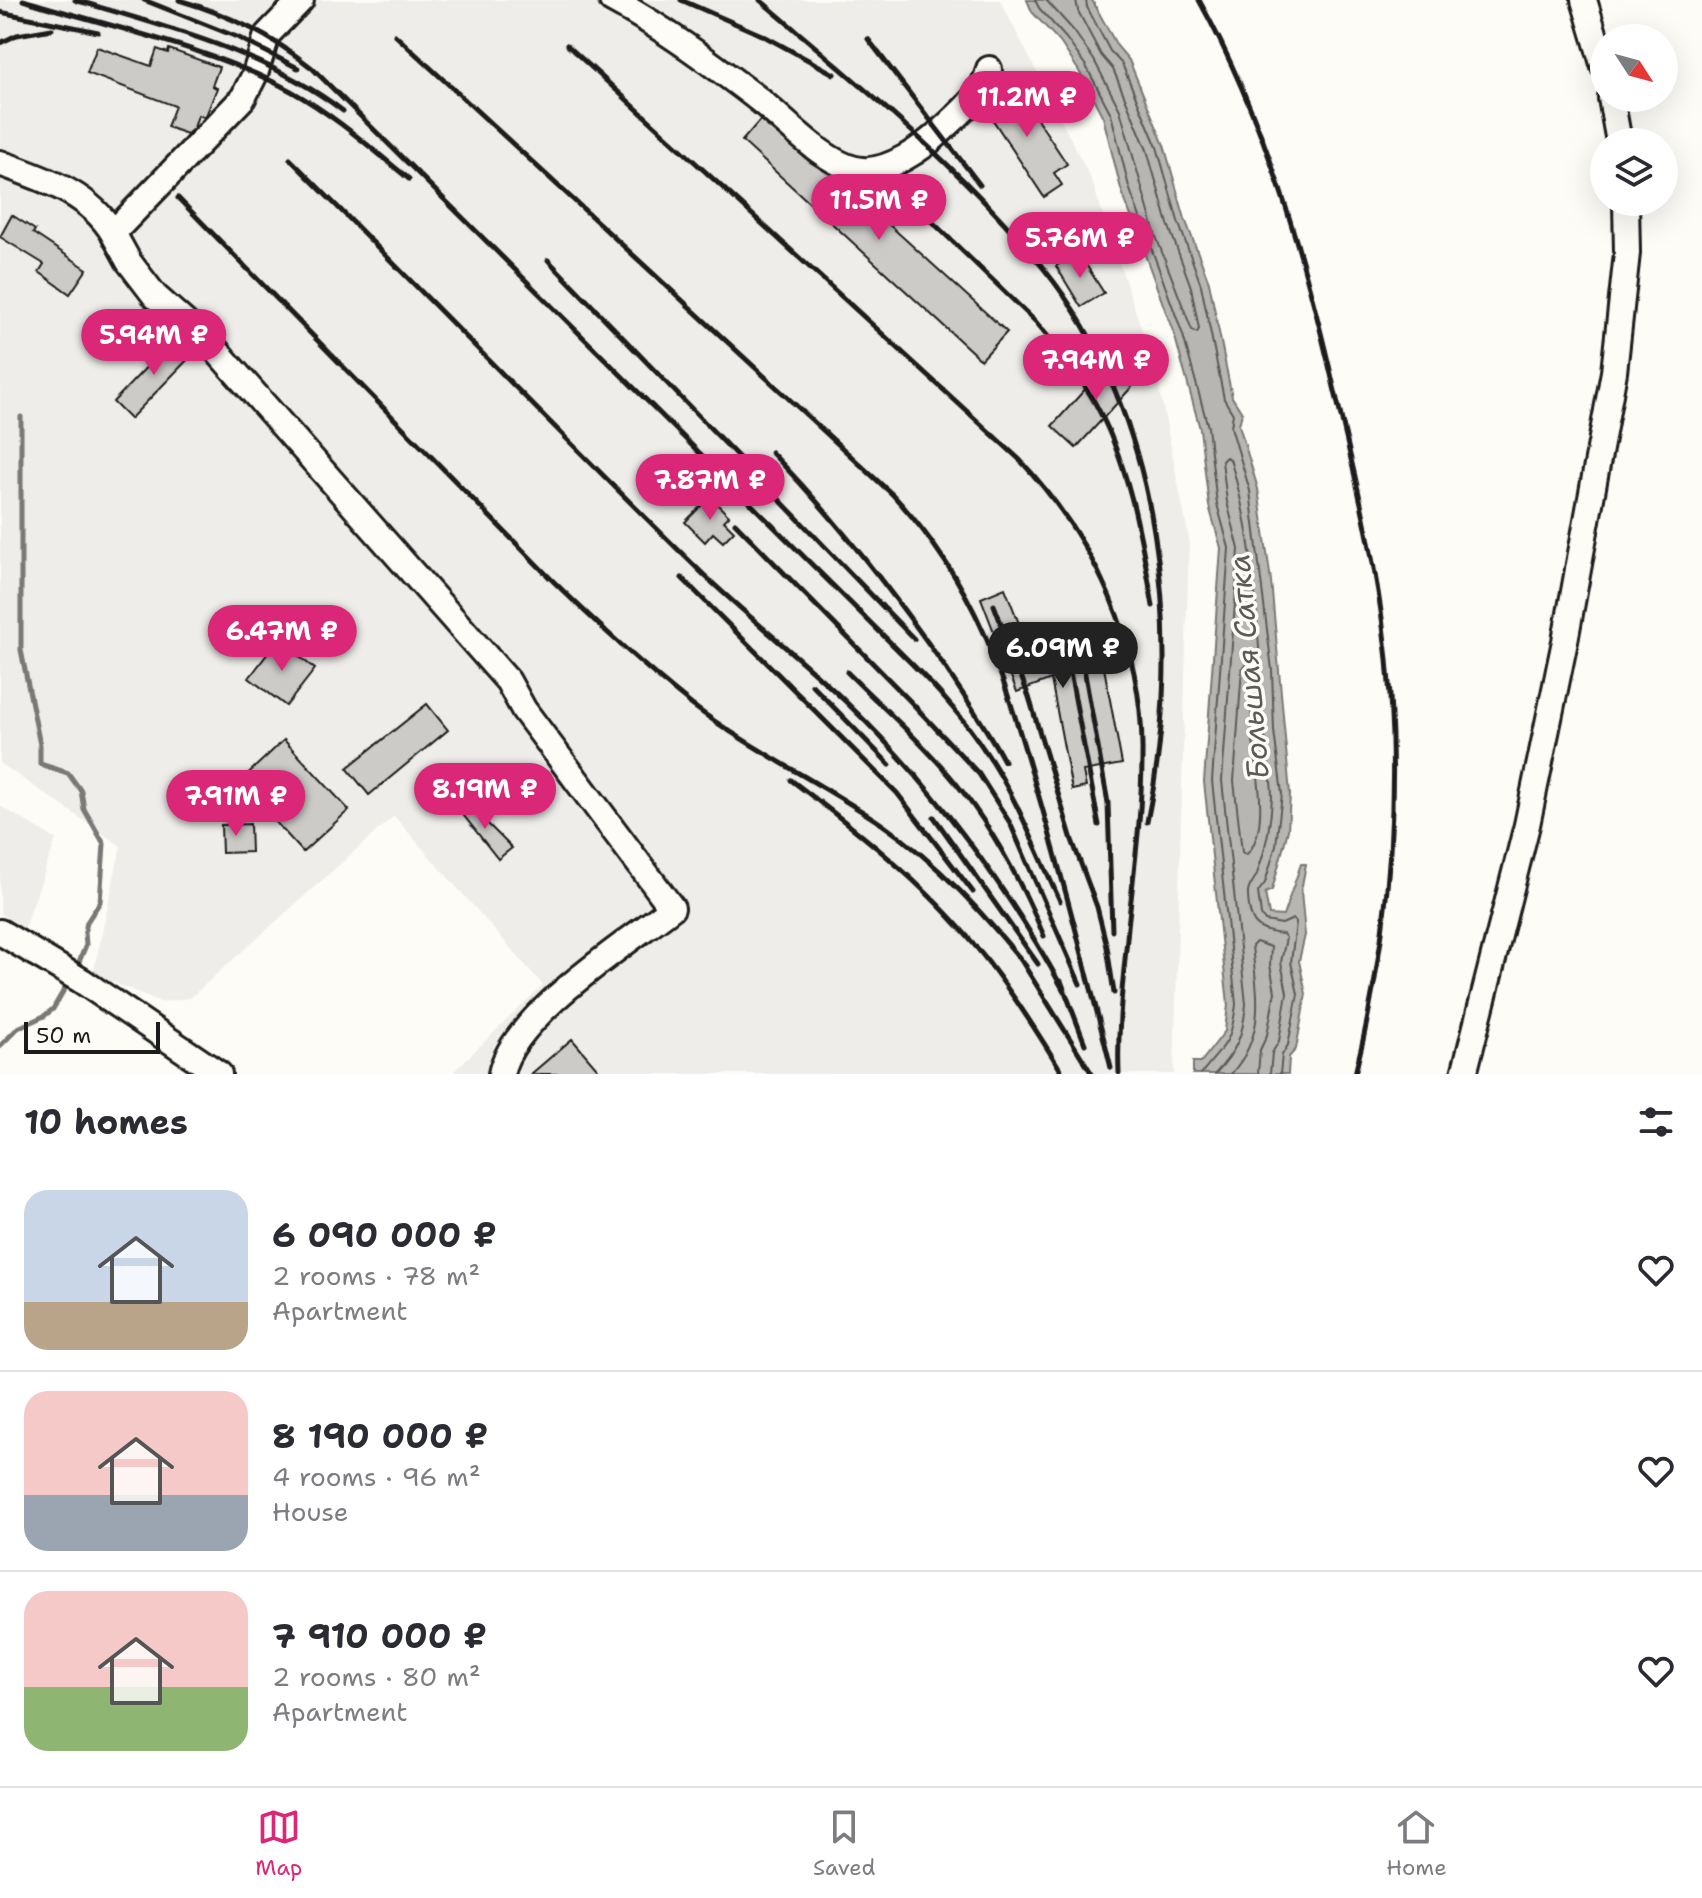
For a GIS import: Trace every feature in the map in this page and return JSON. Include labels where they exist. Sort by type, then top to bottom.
[{"type":"street","points":[[113,233],[243,98],[255,74],[267,35],[301,0]]},
{"type":"street","points":[[612,0],[657,27],[752,94],[826,155],[860,170],[881,167],[896,160],[939,132],[977,95],[989,69]]},
{"type":"street","points":[[1584,0],[1591,24]]},
{"type":"street","points":[[0,163],[82,199],[104,218],[129,262],[155,296],[215,349],[508,681],[524,710],[672,908],[576,982],[535,1018],[516,1039],[501,1074]]},
{"type":"street","points":[[1464,1074],[1527,825],[1568,626],[1623,310],[1626,216]]},
{"type":"street","points":[[2,940],[72,974],[219,1074]]},
{"type":"shaded area","points":[[0,0],[1000,0],[1091,179],[1156,372],[1189,539],[1174,1074],[451,1074],[543,985],[394,816],[190,998],[161,1002],[93,974],[121,846],[0,763]]},
{"type":"shaded area","points":[[0,806],[56,839],[24,930],[0,913]]},
{"type":"water","name":"Большая Сатка","points":[[1027,0],[1092,0],[1117,46],[1129,60],[1164,145],[1185,219],[1209,282],[1232,397],[1242,413],[1239,425],[1258,489],[1271,581],[1290,794],[1288,830],[1272,890],[1265,893],[1269,915],[1283,916],[1301,864],[1306,864],[1301,891],[1305,935],[1299,961],[1306,994],[1296,1049],[1289,1057],[1288,1074],[1193,1074],[1193,1062],[1201,1062],[1225,1031],[1228,1004],[1204,782],[1221,548],[1209,506],[1200,429],[1175,337],[1121,189],[1103,117],[1079,71],[1060,42],[1032,12]]},
{"type":"building","points":[[97,47],[151,66],[157,49],[168,53],[169,49],[219,67],[212,86],[217,88],[207,113],[204,117],[198,115],[194,128],[187,134],[167,127],[175,106],[87,73]]},
{"type":"building","points":[[1014,84],[1067,164],[1054,173],[1062,185],[1044,197],[985,108],[996,92],[998,95]]},
{"type":"building","points":[[760,120],[810,162],[839,179],[1007,332],[981,360],[742,141]]},
{"type":"building","points":[[12,215],[87,269],[70,294],[39,272],[44,264],[0,237]]},
{"type":"building","points":[[1078,252],[1104,293],[1081,307],[1056,266]]},
{"type":"building","points":[[177,335],[195,352],[130,419],[113,402]]},
{"type":"building","points":[[1115,356],[1140,378],[1076,448],[1052,426]]},
{"type":"building","points":[[710,497],[729,516],[724,521],[734,531],[723,542],[713,533],[705,542],[685,522]]},
{"type":"building","points":[[1005,588],[1031,654],[1099,641],[1122,764],[1083,771],[1086,787],[1072,790],[1051,679],[1017,692],[981,598]]},
{"type":"building","points":[[278,640],[315,669],[286,706],[249,678]]},
{"type":"building","points":[[427,704],[448,730],[369,795],[347,768]]},
{"type":"building","points":[[284,740],[349,810],[303,852],[239,782]]},
{"type":"building","points":[[464,800],[512,848],[498,859],[457,807]]},
{"type":"building","points":[[250,824],[251,852],[222,853],[221,825]]},
{"type":"building","points":[[572,1039],[602,1074],[531,1074]]},
{"type":"waterway","points":[[21,417],[21,650],[40,745],[40,764],[68,773],[81,791],[84,809],[104,844],[100,902],[87,922],[86,945],[76,969]]},
{"type":"waterway","points":[[0,1046],[18,1028],[53,1009],[69,981]]},
{"type":"railway","points":[[23,0],[195,51],[261,76],[322,111],[409,179]]},
{"type":"railway","points":[[75,0],[180,31],[249,57],[313,90],[343,111]]},
{"type":"railway","points":[[144,0],[237,37],[298,68]]},
{"type":"railway","points":[[179,0],[249,27],[312,68],[922,674],[959,715],[995,766],[1016,804],[1060,901]]},
{"type":"railway","points":[[681,0],[764,36],[834,74]]},
{"type":"railway","points":[[760,0],[908,128],[1012,232],[1044,269],[1084,328],[1116,392],[1139,461],[1154,534],[1162,607],[1164,681],[1158,753],[1147,822]]},
{"type":"railway","points":[[1199,0],[1244,93],[1295,238],[1354,473],[1382,618],[1392,732],[1390,847],[1378,962],[1355,1074]]},
{"type":"railway","points":[[0,12],[98,32]]},
{"type":"railway","points":[[0,43],[17,35],[52,29]]},
{"type":"railway","points":[[395,35],[893,495],[949,566],[987,639],[1015,717],[1111,1068]]},
{"type":"railway","points":[[868,39],[980,185]]},
{"type":"railway","points":[[567,45],[1019,459],[1046,490],[1091,559],[1124,634],[1140,715],[1141,799],[1121,1000],[1119,1073]]},
{"type":"railway","points":[[290,159],[703,574],[830,686],[879,735],[939,803],[993,875],[1064,991]]},
{"type":"railway","points":[[890,181],[1036,322],[1085,386],[1104,420],[1124,471],[1153,606]]},
{"type":"railway","points":[[178,198],[551,579],[620,644],[715,721],[903,840],[959,890],[1026,966]]},
{"type":"railway","points":[[548,260],[914,639]]},
{"type":"railway","points":[[771,452],[841,529],[905,611],[945,667],[1004,761]]},
{"type":"railway","points":[[735,523],[979,774],[1010,823],[1080,984]]},
{"type":"railway","points":[[682,578],[897,793],[973,892]]},
{"type":"railway","points":[[994,605],[1029,697],[1072,840],[1097,907],[1114,993]]},
{"type":"railway","points":[[1084,669],[1108,803],[1112,931]]},
{"type":"railway","points":[[847,672],[930,753],[969,799],[1005,856],[1044,936]]},
{"type":"railway","points":[[1070,672],[1099,825]]},
{"type":"railway","points":[[812,685],[890,765]]},
{"type":"railway","points":[[791,780],[889,858],[935,901],[989,963],[1063,1074]]},
{"type":"railway","points":[[934,817],[1038,964]]},
{"type":"railway","points":[[1019,957],[1092,1074]]},
{"type":"railway","points":[[1061,981],[1085,1044]]}]
